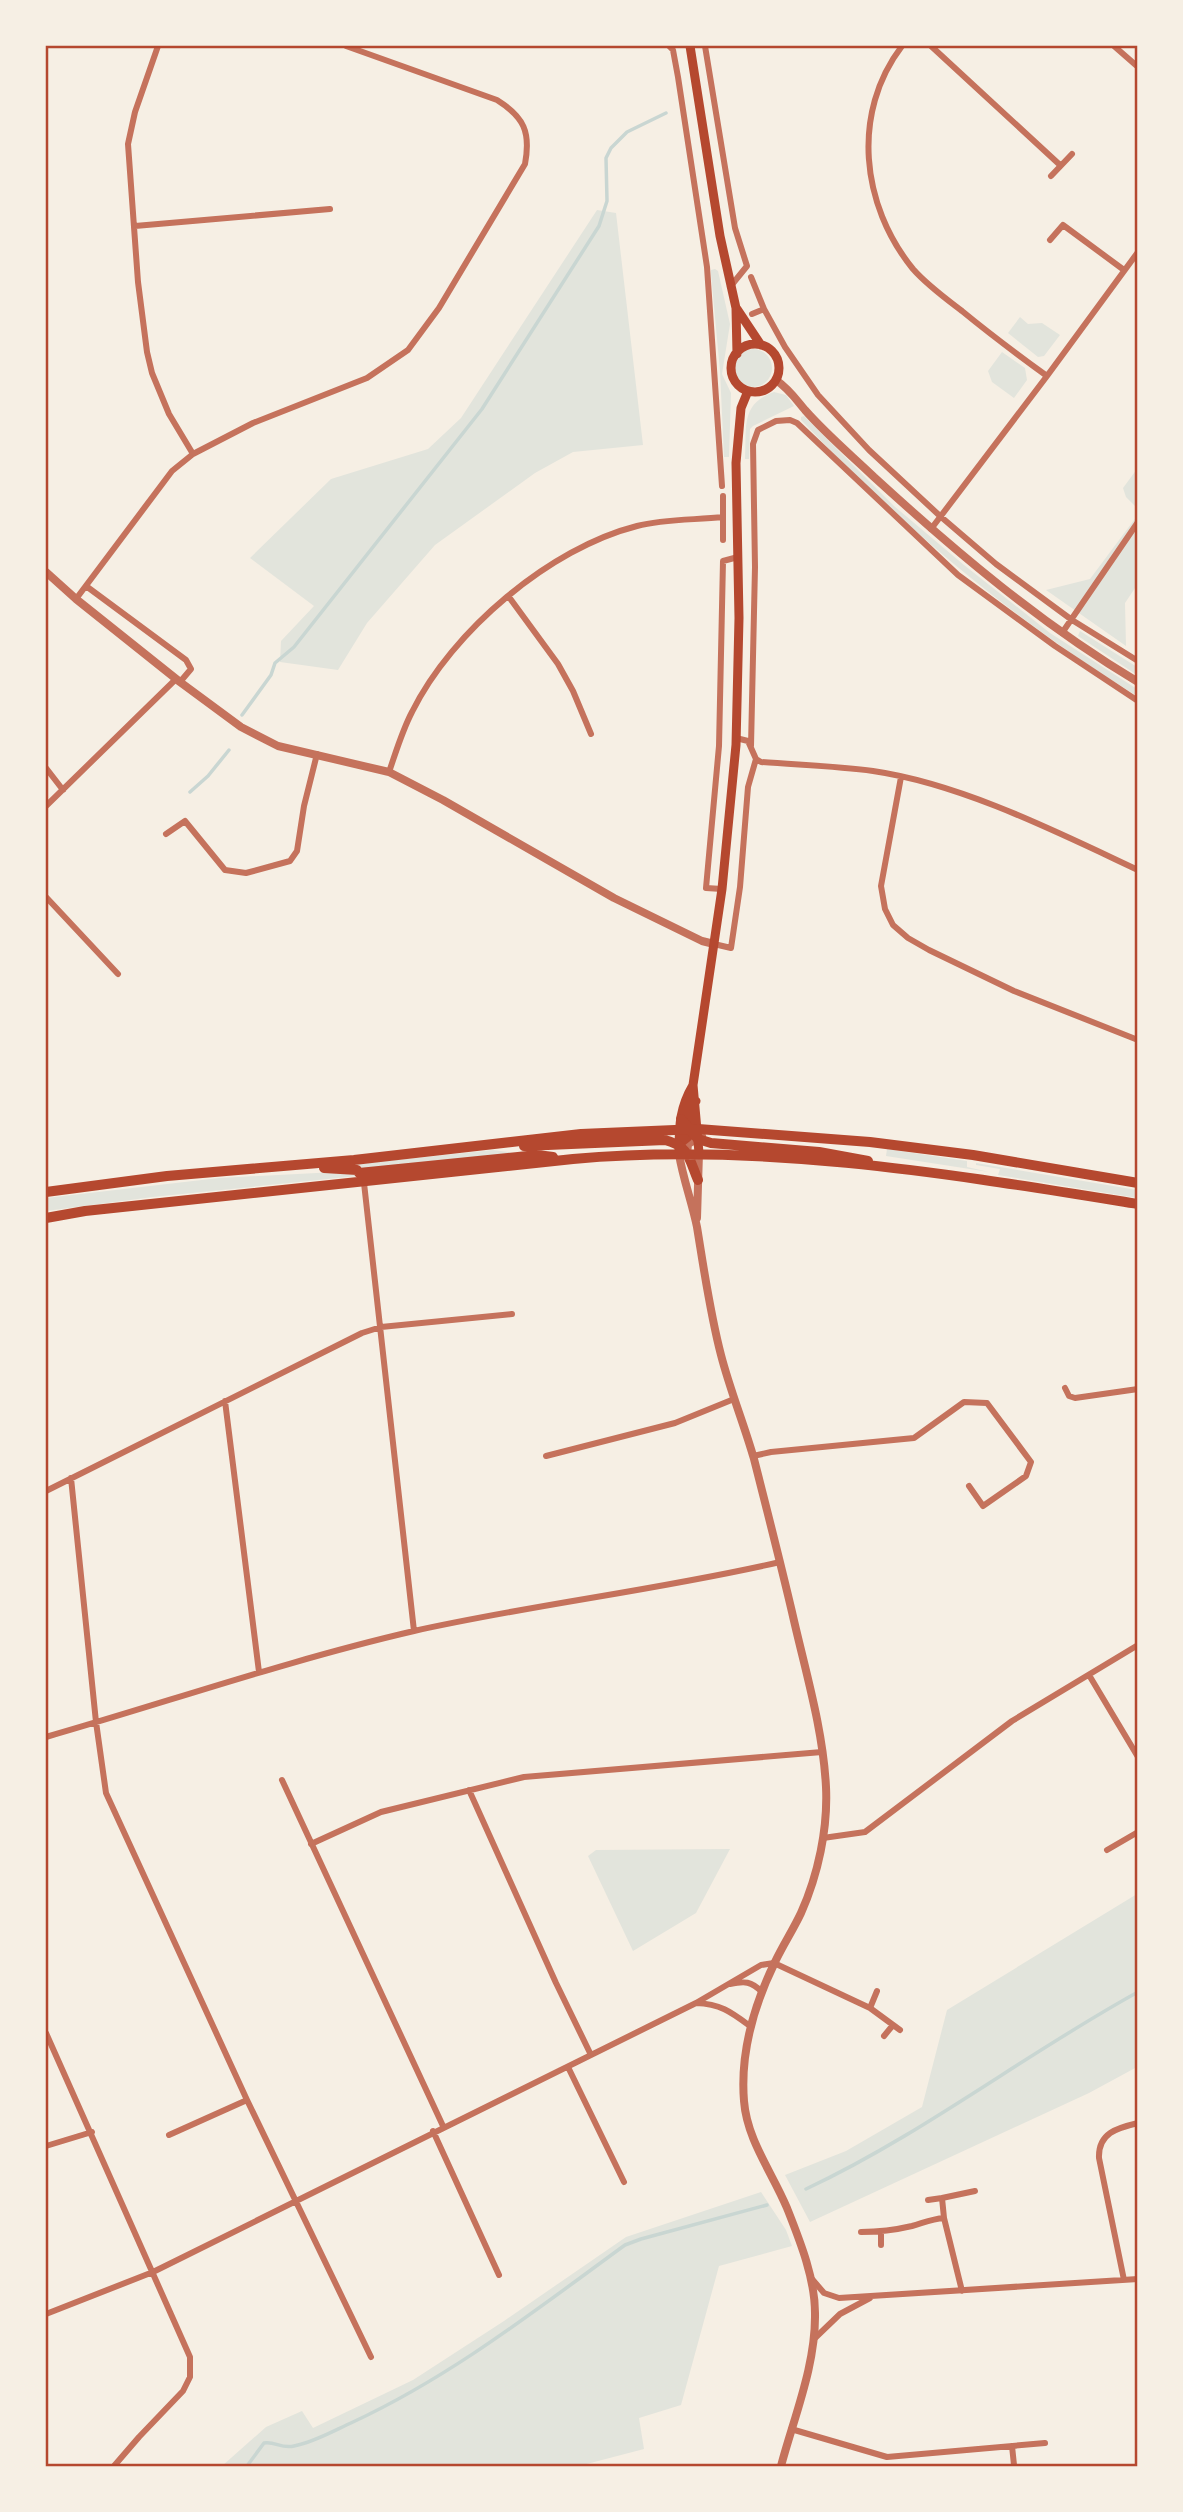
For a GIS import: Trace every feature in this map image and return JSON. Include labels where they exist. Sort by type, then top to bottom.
[{"type":"highway","points":[[689,1129],[711,1143],[853,1156],[887,1167]]},
{"type":"highway","points":[[46,1218],[358,1172],[515,1142],[581,1134],[689,1129],[863,1141],[960,1153],[1138,1184]]},
{"type":"highway","points":[[515,1142],[528,1147],[665,1140],[686,1151],[698,1180]]},
{"type":"highway","points":[[46,1192],[167,1177],[301,1165],[358,1172],[537,1155],[573,1159],[686,1151],[887,1167],[994,1180],[1138,1204]]},
{"type":"main road","points":[[690,46],[718,224],[736,308],[737,354],[732,366],[733,377],[748,391],[763,391],[776,380],[779,370],[776,357],[771,350],[761,345],[736,308]]},
{"type":"main road","points":[[737,354],[746,346],[761,345]]},
{"type":"main road","points":[[686,1151],[696,1101],[693,1085],[722,889],[733,788],[738,557],[736,463],[741,408],[748,391]]},
{"type":"main road","points":[[686,1151],[689,1129],[683,1102],[693,1085]]},
{"type":"street","points":[[158,46],[135,112],[128,144],[138,282],[152,373],[169,414],[193,454]]},
{"type":"street","points":[[76,599],[172,471],[193,454],[253,423],[367,378],[408,350],[439,308],[525,164],[528,148],[526,132],[519,118],[504,104],[346,46]]},
{"type":"street","points":[[669,46],[673,51],[678,77],[707,267],[722,486]]},
{"type":"street","points":[[705,46],[735,228],[747,266],[730,287]]},
{"type":"street","points":[[902,46],[885,76],[869,118],[869,166],[884,224],[915,270],[937,292],[1047,376]]},
{"type":"street","points":[[931,46],[1060,165]]},
{"type":"street","points":[[1114,46],[1138,67]]},
{"type":"street","points":[[1051,176],[1072,154]]},
{"type":"street","points":[[135,226],[330,208]]},
{"type":"street","points":[[1050,240],[1063,225],[1125,270]]},
{"type":"street","points":[[931,529],[1138,252]]},
{"type":"street","points":[[751,277],[764,309],[785,347],[838,418],[940,516],[996,564],[1072,620],[1138,661]]},
{"type":"street","points":[[752,314],[764,309]]},
{"type":"street","points":[[776,380],[791,391],[805,410],[931,529],[1005,591],[1062,633],[1138,682]]},
{"type":"street","points":[[46,572],[178,681],[223,715],[260,738],[278,746],[388,772],[443,800],[614,898],[702,941],[731,948],[740,887],[748,787],[756,759],[751,746],[755,567],[753,444],[758,429],[770,423],[790,420],[805,410]]},
{"type":"street","points":[[790,420],[797,423],[958,575],[1055,646],[1138,701]]},
{"type":"street","points":[[723,496],[723,540]]},
{"type":"street","points":[[388,772],[411,712],[437,670],[468,632],[534,574],[588,542],[639,526],[723,517]]},
{"type":"street","points":[[1062,633],[1138,522]]},
{"type":"street","points":[[722,889],[706,888],[719,746],[723,561],[738,557]]},
{"type":"street","points":[[46,806],[191,669],[186,660],[86,586]]},
{"type":"street","points":[[509,597],[558,664],[591,734]]},
{"type":"street","points":[[736,738],[743,739],[751,746]]},
{"type":"street","points":[[166,834],[186,821],[226,870],[246,873],[290,861],[297,850],[304,806],[317,754]]},
{"type":"street","points":[[756,759],[761,762],[873,771],[934,784],[1012,813],[1138,870]]},
{"type":"street","points":[[46,768],[63,790]]},
{"type":"street","points":[[901,777],[881,886],[885,909],[893,925],[908,938],[929,950],[1014,991],[1138,1040]]},
{"type":"street","points":[[733,788],[748,787]]},
{"type":"street","points":[[46,897],[118,974]]},
{"type":"street","points":[[686,1151],[684,1184],[696,1224],[712,1313],[734,1399],[753,1456],[815,1708],[826,1789],[824,1838],[819,1857],[801,1913],[762,1992],[750,2026],[744,2068],[747,2121],[758,2150],[787,2208],[811,2277],[816,2311],[814,2339],[781,2466]]},
{"type":"street","points":[[358,1172],[381,1327],[414,1631]]},
{"type":"street","points":[[696,1224],[698,1180]]},
{"type":"street","points":[[46,1491],[362,1333],[381,1327],[512,1314]]},
{"type":"street","points":[[1065,1388],[1069,1396],[1075,1398],[1138,1389]]},
{"type":"street","points":[[546,1456],[675,1423],[734,1399]]},
{"type":"street","points":[[225,1401],[259,1672]]},
{"type":"street","points":[[753,1456],[914,1437],[964,1402],[987,1402],[1031,1462],[1026,1476],[983,1506],[969,1486]]},
{"type":"street","points":[[71,1478],[96,1723],[106,1793],[247,2100],[371,2357]]},
{"type":"street","points":[[46,1737],[259,1672],[414,1631],[780,1562]]},
{"type":"street","points":[[824,1838],[865,1832],[1012,1721],[1138,1645]]},
{"type":"street","points":[[1088,1675],[1138,1757]]},
{"type":"street","points":[[311,1844],[381,1812],[524,1777],[822,1752]]},
{"type":"street","points":[[282,1780],[443,2126]]},
{"type":"street","points":[[469,1790],[591,2055]]},
{"type":"street","points":[[1107,1850],[1138,1832]]},
{"type":"street","points":[[46,2314],[153,2272],[696,2003],[761,1965],[774,1963],[870,2008],[900,2030]]},
{"type":"street","points":[[725,1984],[746,1981],[754,1983],[762,1992]]},
{"type":"street","points":[[870,2008],[877,1992]]},
{"type":"street","points":[[696,2003],[713,2003],[726,2008],[750,2026]]},
{"type":"street","points":[[884,2036],[893,2025]]},
{"type":"street","points":[[46,2033],[191,2357],[190,2377],[184,2391],[114,2466]]},
{"type":"street","points":[[568,2067],[624,2182]]},
{"type":"street","points":[[169,2135],[247,2100]]},
{"type":"street","points":[[1124,2280],[1099,2158],[1099,2146],[1108,2133],[1138,2123]]},
{"type":"street","points":[[433,2131],[499,2276]]},
{"type":"street","points":[[46,2146],[92,2132]]},
{"type":"street","points":[[929,2200],[975,2191]]},
{"type":"street","points":[[942,2198],[944,2218],[962,2291]]},
{"type":"street","points":[[861,2232],[881,2231],[944,2218]]},
{"type":"street","points":[[881,2231],[881,2245]]},
{"type":"street","points":[[811,2277],[824,2292],[839,2298],[1138,2279]]},
{"type":"street","points":[[814,2339],[840,2314],[872,2297]]},
{"type":"street","points":[[791,2429],[887,2457],[1045,2443]]},
{"type":"street","points":[[1012,2446],[1014,2465]]},
{"type":"shaded area","points":[[597,210],[616,213],[643,445],[573,452],[535,473],[435,545],[367,623],[338,670],[280,662],[281,641],[314,606],[250,558],[331,479],[428,449],[461,418]]},
{"type":"shaded area","points":[[711,270],[718,271],[730,324],[722,374],[731,393],[729,457],[724,457],[720,371],[711,274]]},
{"type":"shaded area","points":[[1020,317],[1028,324],[1042,323],[1060,335],[1044,356],[1038,357],[1008,333]]},
{"type":"shaded area","points":[[753,349],[766,355],[772,368],[766,381],[753,387],[740,381],[734,368],[740,355]]},
{"type":"shaded area","points":[[1002,352],[1025,368],[1027,380],[1014,398],[992,382],[988,371]]},
{"type":"shaded area","points":[[774,392],[786,395],[794,406],[750,429],[749,459],[745,459],[746,427],[750,410],[763,397]]},
{"type":"shaded area","points":[[804,416],[894,506],[964,565],[1050,633],[1137,689],[1137,696],[1047,636],[960,569],[839,459],[801,420]]},
{"type":"shaded area","points":[[1137,469],[1138,508],[1126,497],[1123,488]]},
{"type":"shaded area","points":[[1137,516],[1137,585],[1125,603],[1126,646],[1046,590],[1090,579]]},
{"type":"shaded area","points":[[1080,631],[1137,667],[1137,675],[1078,636]]},
{"type":"shaded area","points":[[887,1149],[967,1161],[967,1167],[989,1172],[886,1156]]},
{"type":"shaded area","points":[[493,1150],[516,1153],[363,1170],[358,1164]]},
{"type":"shaded area","points":[[976,1163],[1137,1190],[1137,1198],[998,1175],[1000,1169]]},
{"type":"shaded area","points":[[353,1173],[357,1176],[46,1211],[46,1198],[219,1178]]},
{"type":"shaded area","points":[[730,1849],[696,1913],[633,1951],[588,1856],[596,1850]]},
{"type":"shaded area","points":[[1137,1894],[1137,2067],[1089,2093],[810,2222],[785,2175],[846,2151],[922,2107],[947,2010]]},
{"type":"shaded area","points":[[761,2192],[786,2230],[792,2246],[719,2266],[681,2405],[639,2418],[644,2449],[579,2466],[222,2466],[266,2427],[302,2411],[313,2428],[413,2380],[626,2237]]},
{"type":"waterway","points":[[242,715],[271,675],[275,663],[294,647],[482,409],[599,226],[607,201],[606,158],[611,148],[627,132],[666,113]]},
{"type":"waterway","points":[[190,792],[208,776],[229,750]]},
{"type":"waterway","points":[[806,2189],[891,2144],[1138,1992]]},
{"type":"waterway","points":[[247,2466],[264,2443],[289,2447],[310,2442],[425,2384],[493,2340],[625,2245],[767,2205]]}]
